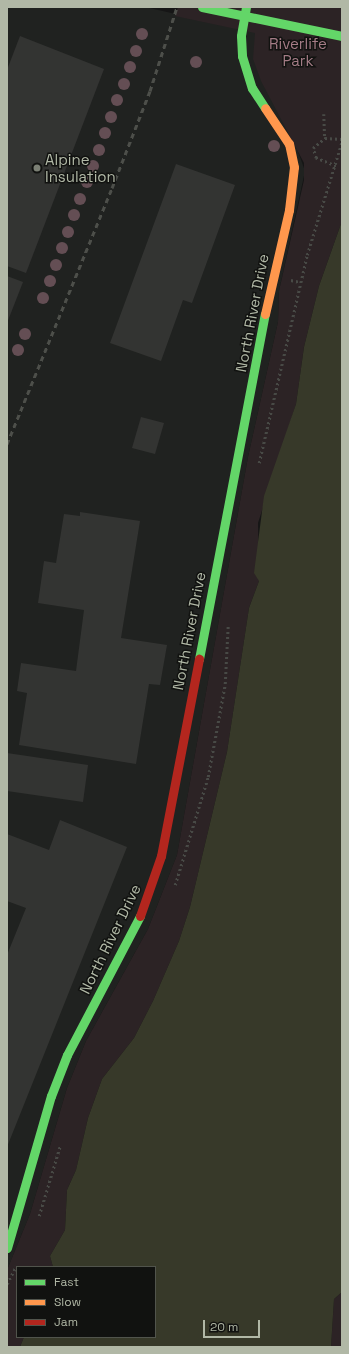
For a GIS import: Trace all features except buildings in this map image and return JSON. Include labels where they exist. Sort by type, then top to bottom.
[{"type":"street","points":[[202,7],[342,36]]},
{"type":"street","name":"North River Drive","points":[[7,1248],[51,1096],[67,1055],[143,909],[161,856],[272,275],[289,210],[294,167],[289,144],[252,88],[242,56],[241,36],[246,7]]},
{"type":"path","points":[[324,114],[325,138]]},
{"type":"path","points":[[336,166],[320,161],[313,153],[315,144],[325,138],[342,139]]},
{"type":"shaded area","points":[[7,7],[145,7],[255,32],[305,171],[279,291],[278,322],[248,457],[177,855],[148,929],[86,1041],[67,1088],[30,1214],[7,1270]]},
{"type":"shaded area","points":[[342,221],[342,1292],[334,1299],[331,1347],[20,1347],[24,1338],[156,1338],[156,1266],[53,1266],[50,1256],[65,1230],[67,1190],[76,1170],[88,1118],[102,1079],[134,1038],[153,1001],[179,941],[190,907],[227,752],[249,608],[259,581],[254,573],[264,496],[296,404],[304,347],[319,286]]},
{"type":"green space","name":"Riverlife Park","points":[[178,7],[342,7],[342,221],[319,286],[304,347],[296,404],[258,523],[259,581],[249,608],[227,752],[190,907],[179,941],[153,1001],[134,1038],[102,1079],[88,1118],[76,1170],[67,1190],[65,1230],[50,1256],[53,1266],[16,1266],[16,1338],[24,1338],[20,1347],[7,1347],[7,1270],[30,1214],[67,1088],[86,1041],[148,929],[177,855],[248,457],[278,322],[279,291],[304,180],[304,163],[261,81],[253,59],[255,33],[175,16]]},
{"type":"green space","points":[[342,1292],[342,1347],[331,1347],[334,1299]]},
{"type":"railway","points":[[7,444],[150,91],[177,7]]},
{"type":"traffic: fast","points":[[202,7],[342,36]]},
{"type":"traffic: fast","points":[[246,7],[241,36],[242,56],[252,88],[265,108]]},
{"type":"traffic: fast","points":[[199,659],[265,314]]},
{"type":"traffic: fast","points":[[7,1248],[51,1096],[67,1055],[140,916]]},
{"type":"traffic: slow","points":[[265,108],[289,144],[294,167],[289,210],[265,314]]},
{"type":"traffic: jam","points":[[140,916],[161,856],[199,659]]},
{"type":"place","name":"Alpine Insulation","points":[[37,168]]}]
